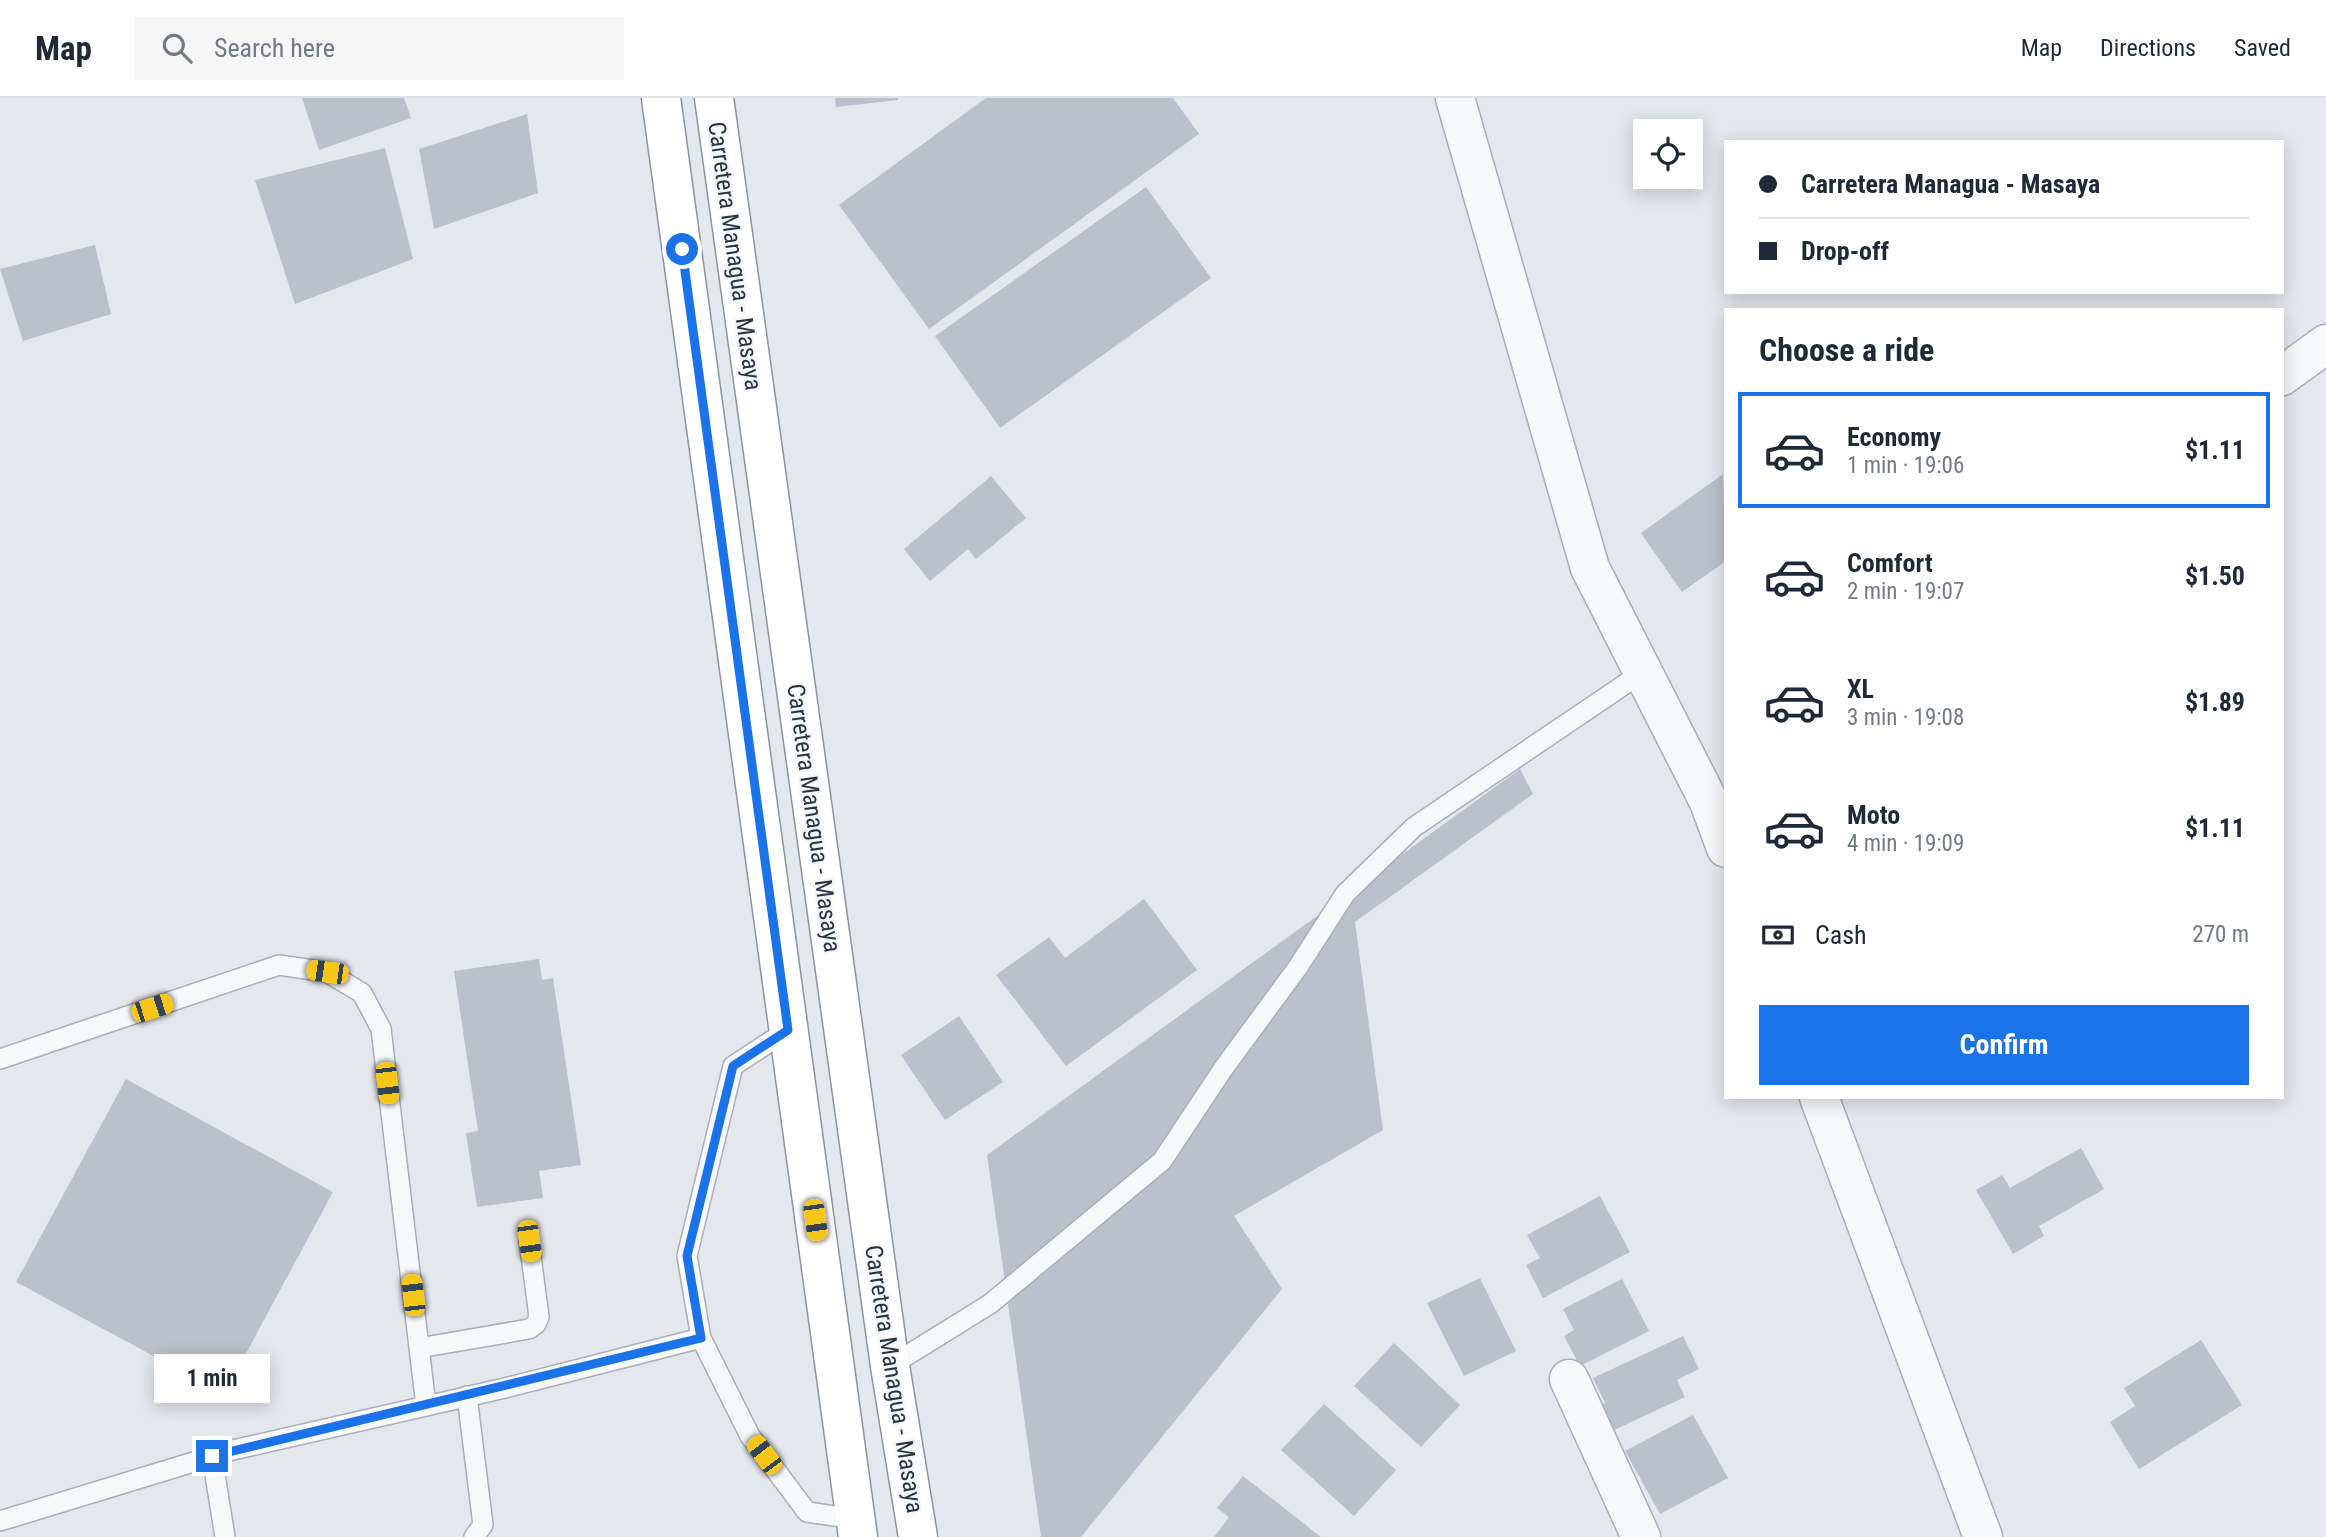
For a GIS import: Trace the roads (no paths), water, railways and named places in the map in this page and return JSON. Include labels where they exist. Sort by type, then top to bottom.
[{"type":"highway","points":[[661,98],[856,1528]]},
{"type":"highway","name":"Carretera Managua - Masaya","points":[[714,98],[890,1366],[918,1537]]},
{"type":"street","points":[[1455,98],[1590,568],[1643,672],[1717,796],[1724,836]]},
{"type":"street","points":[[2284,375],[2326,344]]},
{"type":"street","points":[[1820,1099],[1983,1537]]},
{"type":"street","points":[[1569,1379],[1641,1537]]},
{"type":"lane","points":[[890,1366],[990,1304],[1162,1161],[1223,1069],[1298,967],[1345,894],[1414,827],[1643,672]]},
{"type":"lane","points":[[0,1059],[279,965],[327,972],[362,993],[381,1029],[426,1406]]},
{"type":"lane","points":[[788,1030],[733,1066],[687,1256],[701,1338],[750,1436],[807,1512],[856,1528]]},
{"type":"lane","points":[[419,1348],[529,1329],[536,1324],[539,1317],[529,1241]]},
{"type":"lane","points":[[0,1521],[212,1456],[701,1338]]},
{"type":"lane","points":[[467,1396],[482,1525],[474,1537]]},
{"type":"lane","points":[[212,1456],[225,1537]]}]
